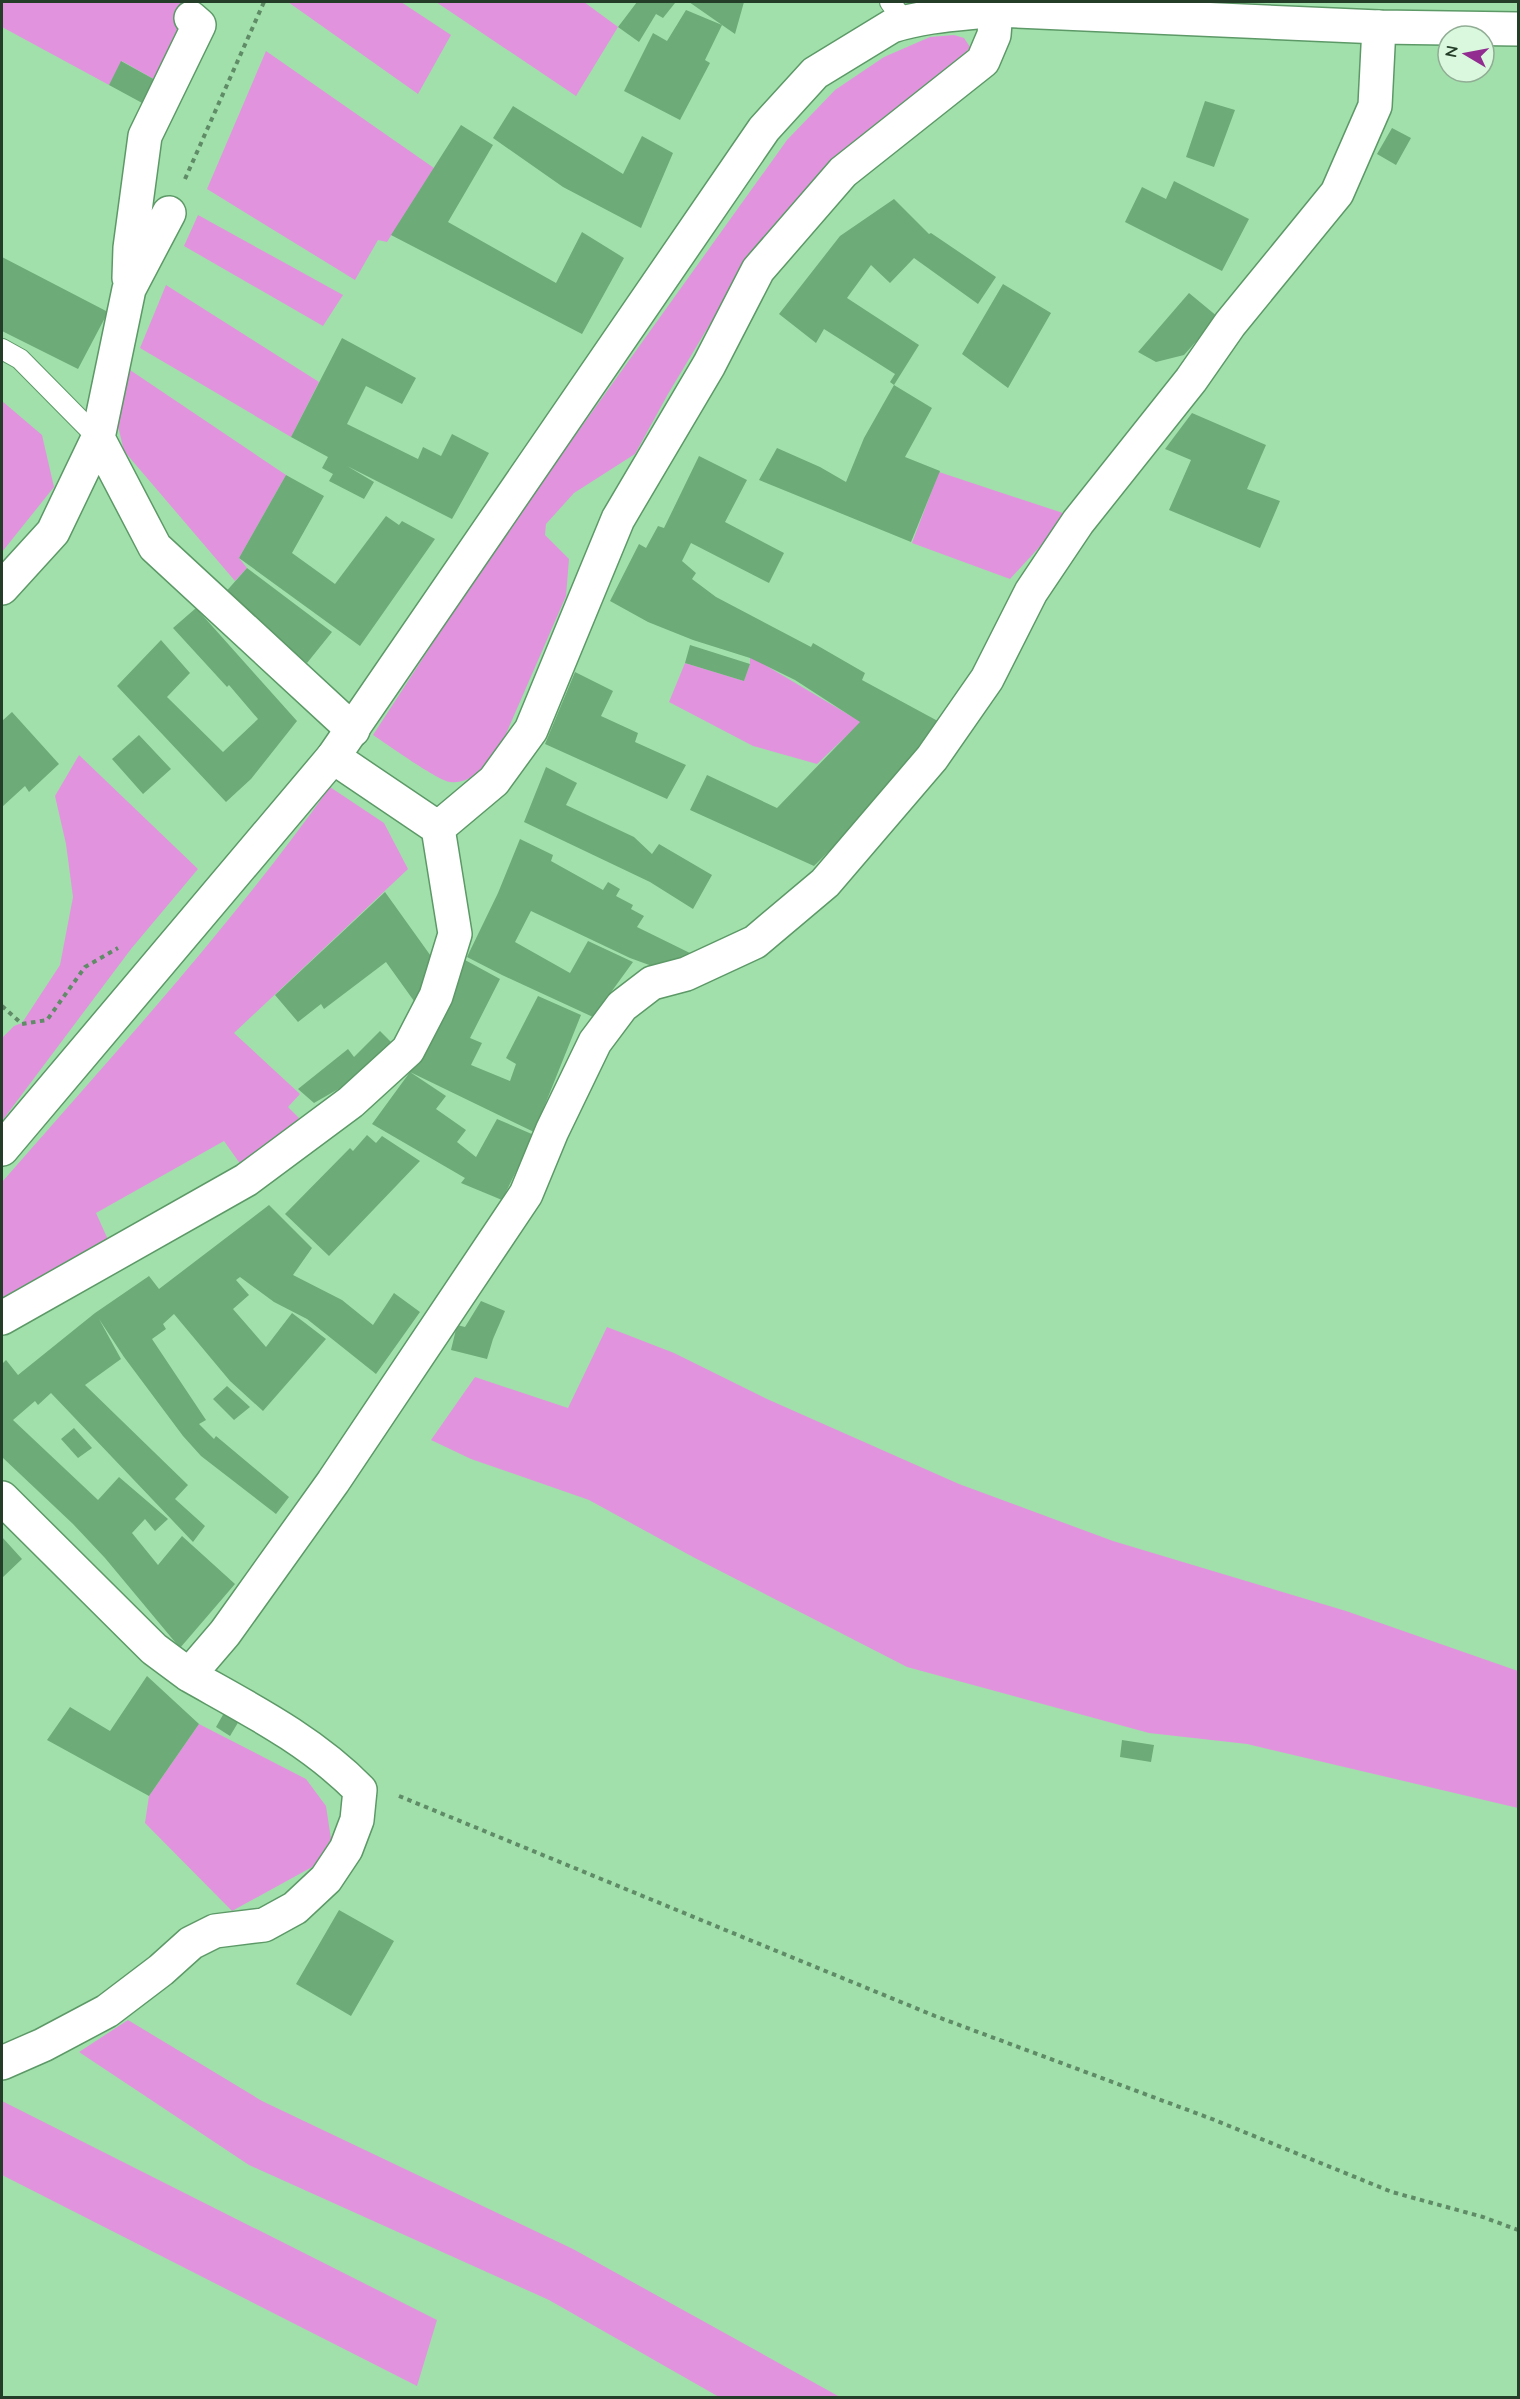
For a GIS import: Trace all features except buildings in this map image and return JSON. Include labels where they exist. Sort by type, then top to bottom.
[{"type":"street","points":[[2,1149],[333,757],[764,129],[815,73],[892,26],[897,12],[948,8],[1379,27],[1518,29]]},
{"type":"street","points":[[438,828],[494,781],[531,730],[618,519],[709,365],[758,270],[843,172],[983,61],[994,35],[996,10]]},
{"type":"street","points":[[2,588],[53,532],[98,438],[129,289],[130,248],[145,136],[199,25],[191,18]]},
{"type":"street","points":[[189,1675],[225,1633],[333,1482],[526,1194],[552,1131],[595,1042],[622,1006],[652,983],[686,974],[755,942],[825,883],[932,758],[987,679],[1031,592],[1078,522],[1191,380],[1230,324],[1337,193],[1375,106],[1379,27]]},
{"type":"street","points":[[129,289],[169,213]]},
{"type":"street","points":[[98,438],[155,547],[353,730]]},
{"type":"street","points":[[2,1318],[246,1180],[351,1102],[408,1050],[436,996],[455,934],[438,828],[333,757]]},
{"type":"street","points":[[2,1498],[154,1649],[189,1675],[302,1741],[336,1765],[360,1790],[357,1820],[346,1849],[326,1879],[295,1908],[264,1925],[215,1931],[191,1943],[161,1970],[107,2011],[43,2045],[2,2063]]},
{"type":"lane","points":[[2,349],[20,359],[98,438]]},
{"type":"path","points":[[169,213],[264,2]]},
{"type":"path","points":[[2,1006],[22,1024],[47,1020],[85,968],[122,946]]},
{"type":"path","points":[[360,1790],[381,1789],[400,1796],[935,2016],[1212,2119],[1392,2192],[1483,2217],[1518,2230]]},
{"type":"shaded area","points":[[2,2],[200,2],[157,81],[122,61],[109,85],[2,27]]},
{"type":"shaded area","points":[[288,2],[401,2],[451,35],[418,94]]},
{"type":"shaded area","points":[[436,2],[584,2],[618,27],[576,96]]},
{"type":"shaded area","points":[[954,35],[964,38],[970,47],[955,67],[731,289],[635,454],[574,493],[546,524],[545,535],[569,559],[566,596],[499,750],[490,761],[472,777],[450,782],[424,769],[373,735],[496,546],[787,140],[835,90],[884,57],[930,37]]},
{"type":"shaded area","points":[[266,51],[434,168],[387,242],[378,240],[355,280],[207,189]]},
{"type":"shaded area","points":[[198,215],[343,295],[323,326],[184,246]]},
{"type":"shaded area","points":[[166,285],[319,382],[291,437],[140,348]]},
{"type":"shaded area","points":[[130,370],[286,475],[239,558],[247,568],[235,581],[124,451],[115,414]]},
{"type":"shaded area","points":[[2,401],[42,435],[54,487],[2,552]]},
{"type":"shaded area","points":[[939,472],[1069,515],[1010,579],[912,543]]},
{"type":"shaded area","points":[[750,656],[861,722],[817,764],[753,746],[669,702],[685,663],[744,681],[750,664]]},
{"type":"shaded area","points":[[79,755],[198,869],[131,949],[2,1121],[2,1038],[14,1026],[22,1023],[60,965],[73,897],[66,844],[55,796]]},
{"type":"shaded area","points":[[330,787],[384,823],[408,869],[234,1033],[300,1094],[288,1107],[299,1118],[269,1152],[241,1165],[224,1141],[96,1213],[110,1244],[2,1301],[2,1182],[212,939],[292,839]]},
{"type":"shaded area","points":[[607,1327],[674,1353],[767,1399],[959,1484],[1113,1541],[1346,1611],[1518,1671],[1518,1808],[1247,1744],[1149,1733],[907,1667],[693,1557],[589,1500],[471,1459],[431,1440],[475,1377],[568,1408]]},
{"type":"shaded area","points":[[199,1724],[306,1779],[326,1806],[331,1839],[314,1866],[232,1911],[145,1823],[149,1796]]},
{"type":"shaded area","points":[[128,2020],[262,2101],[573,2249],[840,2397],[719,2397],[549,2300],[249,2165],[79,2052]]},
{"type":"shaded area","points":[[2,2101],[437,2320],[417,2386],[2,2175]]}]
